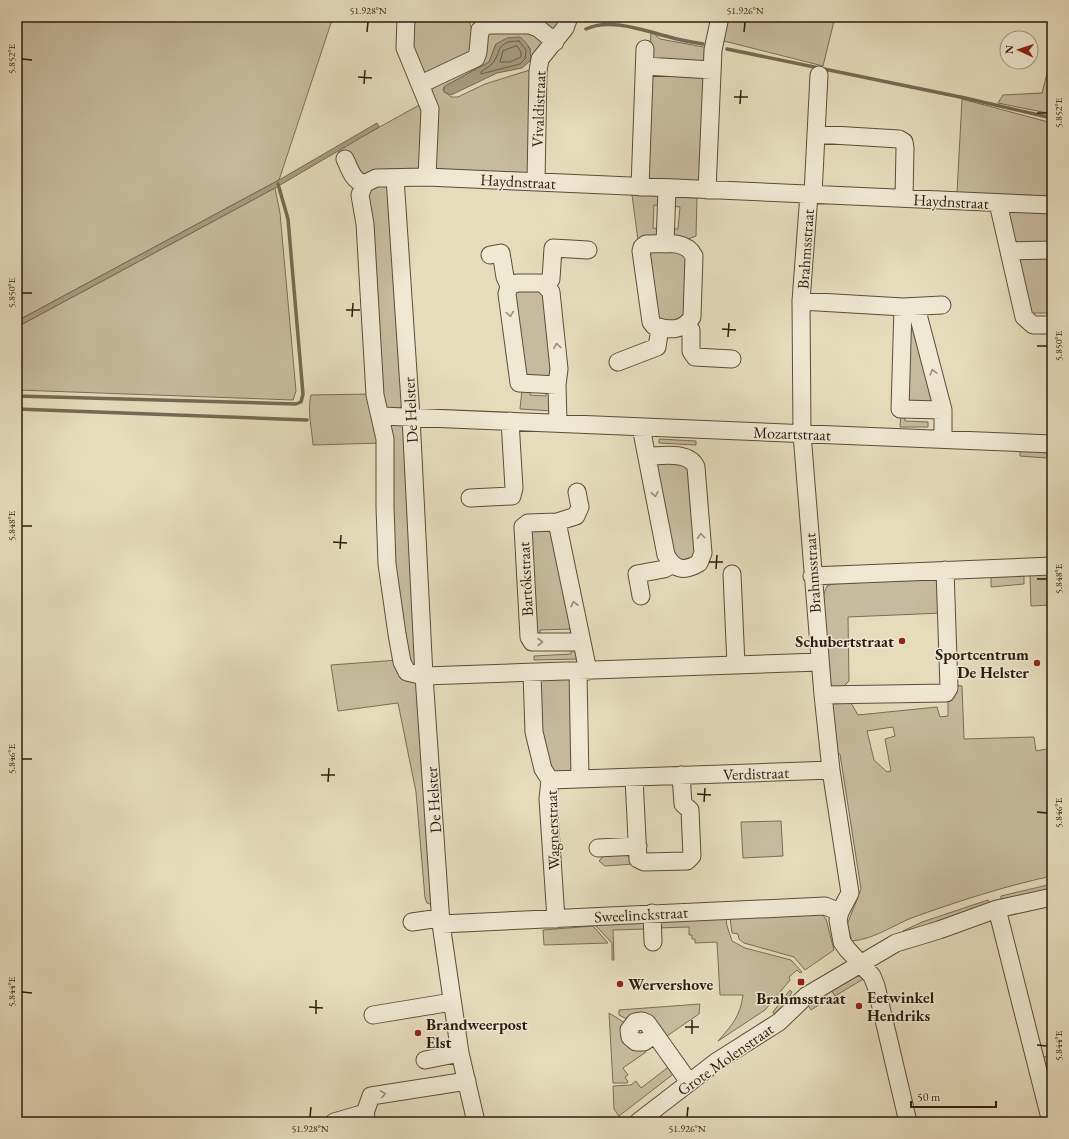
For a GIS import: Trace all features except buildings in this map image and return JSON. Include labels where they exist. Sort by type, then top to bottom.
[{"type":"street","points":[[406,17],[405,48],[421,84],[430,110],[427,177]]},
{"type":"street","name":"Vivaldistraat","points":[[536,182],[538,71],[540,59],[565,28],[569,17]]},
{"type":"street","points":[[707,190],[713,50],[720,17]]},
{"type":"street","points":[[421,84],[476,58],[480,30],[487,25],[530,25],[538,28],[555,42]]},
{"type":"street","points":[[640,187],[646,49]]},
{"type":"street","points":[[645,66],[712,70]]},
{"type":"street","points":[[811,194],[819,75]]},
{"type":"street","name":"Haydnstraat","points":[[816,134],[899,139],[904,142],[904,198]]},
{"type":"street","points":[[345,158],[353,176],[357,181],[364,184],[376,178],[396,178]]},
{"type":"street","name":"Haydnstraat","points":[[396,178],[427,177],[1052,205]]},
{"type":"street","name":"De Helster","points":[[396,178],[411,417],[424,676],[441,921],[460,1053],[476,1122]]},
{"type":"street","name":"De Helster","points":[[364,184],[360,195],[365,224],[375,396],[381,416],[385,439],[385,507],[388,564],[402,662],[406,672],[424,676]]},
{"type":"street","points":[[665,244],[667,188]]},
{"type":"street","name":"Brahmsstraat","points":[[811,194],[801,301],[802,434],[819,662],[831,770],[850,893],[840,912],[838,920],[842,942],[872,976],[876,986],[908,1122]]},
{"type":"street","name":"Haydnstraat","points":[[998,203],[1024,317],[1033,325],[1052,325]]},
{"type":"street","points":[[646,244],[684,245],[694,256],[692,317],[687,325],[682,328],[660,328],[654,326],[651,322],[640,251],[646,244]]},
{"type":"street","points":[[547,286],[551,279],[553,248],[588,250]]},
{"type":"street","points":[[1010,251],[1052,250]]},
{"type":"street","points":[[490,255],[501,254],[505,277],[509,286],[507,294],[519,383],[557,385]]},
{"type":"street","points":[[509,286],[517,283],[543,283],[551,292],[560,368],[557,385],[558,423]]},
{"type":"street","points":[[801,301],[909,307],[942,305]]},
{"type":"street","points":[[909,307],[900,408],[942,410]]},
{"type":"street","points":[[909,307],[942,410],[943,439]]},
{"type":"street","points":[[687,325],[691,330],[691,351],[695,357],[732,359]]},
{"type":"street","points":[[618,362],[657,347],[660,328]]},
{"type":"street","name":"Mozartstraat","points":[[381,416],[1052,444]]},
{"type":"street","points":[[470,498],[512,496],[514,488],[510,421]]},
{"type":"street","points":[[641,427],[648,456],[666,555],[671,565],[678,568],[692,567],[699,563],[702,553],[696,467],[693,460],[687,457],[648,456]]},
{"type":"street","points":[[577,492],[580,507],[576,516],[556,522],[582,642],[583,671]]},
{"type":"street","name":"Bartókstraat","points":[[556,522],[528,523],[523,527],[529,637],[532,642],[582,642]]},
{"type":"street","points":[[641,596],[637,574],[664,569],[671,565]]},
{"type":"street","points":[[812,576],[1052,566]]},
{"type":"street","points":[[823,695],[946,693],[950,688],[945,570]]},
{"type":"street","points":[[732,574],[736,665]]},
{"type":"street","points":[[424,676],[819,662]]},
{"type":"street","name":"Wagnerstraat","points":[[580,779],[583,671]]},
{"type":"street","name":"Wagnerstraat","points":[[532,673],[534,732],[543,769],[550,780],[548,800],[556,919]]},
{"type":"street","name":"Verdistraat","points":[[550,780],[831,770]]},
{"type":"street","points":[[634,778],[638,859],[644,862],[687,861],[692,856],[690,810],[683,804],[681,775]]},
{"type":"street","points":[[598,848],[638,846]]},
{"type":"street","name":"Grote Molenstraat","points":[[638,1122],[716,1062],[779,1022],[806,996],[896,943],[939,930],[998,909],[1052,897]]},
{"type":"street","name":"Sweelinckstraat","points":[[412,922],[556,919],[652,913],[824,906],[840,912]]},
{"type":"street","points":[[998,909],[1049,1102],[1051,1122]]},
{"type":"street","points":[[652,913],[653,942]]},
{"type":"street","points":[[373,1015],[452,1002]]},
{"type":"street","points":[[654,1034],[689,1082]]},
{"type":"street","points":[[425,1060],[460,1053]]},
{"type":"street","points":[[334,1122],[366,1117],[371,1096],[467,1081]]},
{"type":"shaded area","points":[[17,17],[333,17],[279,180],[17,321]]},
{"type":"shaded area","points":[[411,17],[562,17],[553,31],[531,21],[468,19],[474,34],[473,53],[423,74],[410,44]]},
{"type":"shaded area","points":[[726,17],[835,17],[823,66],[720,40]]},
{"type":"shaded area","points":[[528,29],[544,38],[534,65],[530,61],[530,48],[496,44],[489,62],[444,87],[443,90],[451,97],[458,97],[485,84],[533,69],[530,175],[435,170],[432,86],[477,62],[486,32]]},
{"type":"shaded area","points":[[651,31],[660,39],[709,48],[708,63],[659,62],[650,56]]},
{"type":"shaded area","points":[[1052,55],[1052,93],[1047,113],[998,103],[1003,95],[1042,93]]},
{"type":"shaded area","points":[[652,73],[706,76],[703,182],[645,179]]},
{"type":"shaded area","points":[[962,99],[1052,123],[1052,196],[957,193]]},
{"type":"shaded area","points":[[423,103],[422,170],[387,169],[387,172],[365,176],[341,156],[338,150]]},
{"type":"shaded area","points":[[376,181],[390,187],[402,405],[400,408],[383,410],[367,188]]},
{"type":"shaded area","points":[[275,188],[280,213],[296,391],[293,400],[17,390],[17,327]]},
{"type":"shaded area","points":[[632,195],[660,196],[662,206],[654,205],[653,228],[661,229],[660,236],[638,240]]},
{"type":"shaded area","points":[[673,197],[697,198],[696,236],[683,241],[675,241],[670,229],[678,229],[680,207],[671,206]]},
{"type":"shaded area","points":[[1052,208],[1052,247],[1014,247],[1007,211]]},
{"type":"shaded area","points":[[684,249],[690,257],[683,320],[658,321],[646,251]]},
{"type":"shaded area","points":[[1052,255],[1052,313],[1032,313],[1029,310],[1018,261],[1020,259]]},
{"type":"shaded area","points":[[522,286],[546,293],[551,378],[525,376],[513,298],[516,290]]},
{"type":"shaded area","points":[[918,325],[933,402],[912,402],[908,400],[907,330]]},
{"type":"shaded area","points":[[530,387],[530,395],[546,396],[546,387],[548,388],[553,411],[520,409],[522,389]]},
{"type":"shaded area","points":[[371,394],[382,443],[313,445],[310,414],[311,395]]},
{"type":"shaded area","points":[[901,412],[904,413],[905,421],[928,422],[928,427],[900,427]]},
{"type":"shaded area","points":[[391,421],[402,424],[405,433],[419,666],[409,668],[392,572],[388,453]]},
{"type":"shaded area","points":[[659,439],[696,441],[696,445],[659,443]]},
{"type":"shaded area","points":[[1020,448],[1047,449],[1047,458],[1020,456]]},
{"type":"shaded area","points":[[654,463],[690,463],[698,549],[691,562],[672,559]]},
{"type":"shaded area","points":[[531,529],[554,529],[576,628],[571,636],[570,629],[540,630],[540,638],[536,637]]},
{"type":"shaded area","points":[[1052,574],[1052,605],[1031,606],[1030,575]]},
{"type":"shaded area","points":[[1024,576],[1024,584],[991,587],[991,577]]},
{"type":"shaded area","points":[[941,578],[942,613],[848,617],[849,681],[842,688],[830,688],[823,596],[827,586],[832,584]]},
{"type":"shaded area","points":[[571,646],[573,646],[580,659],[534,660],[534,656],[571,654]]},
{"type":"shaded area","points":[[398,660],[407,678],[419,685],[435,906],[427,903],[425,898],[416,792],[398,703],[338,711],[331,665]]},
{"type":"shaded area","points":[[547,677],[571,677],[576,774],[555,774],[545,762],[537,688],[541,680]]},
{"type":"shaded area","points":[[953,685],[962,686],[964,739],[1034,737],[1036,751],[1052,748],[1052,876],[1017,884],[965,900],[906,920],[868,938],[852,941],[847,925],[861,889],[840,754],[838,754],[832,704],[851,703],[858,715],[937,707],[940,717],[948,716],[948,695]],"holes":[[[893,727],[895,736],[885,739],[891,771],[887,772],[874,760],[867,731]]]},
{"type":"shaded area","points":[[781,821],[783,856],[743,858],[741,822]]},
{"type":"shaded area","points":[[633,854],[634,864],[605,866],[599,861],[604,855]]},
{"type":"shaded area","points":[[1052,884],[1052,892],[1001,903],[1001,896]]},
{"type":"shaded area","points":[[988,900],[991,905],[930,926],[903,931],[922,922]]},
{"type":"shaded area","points":[[821,913],[826,919],[834,950],[805,970],[794,957],[744,943],[739,939],[738,934],[732,933],[730,918]]},
{"type":"shaded area","points":[[726,918],[732,941],[745,948],[791,960],[802,972],[800,973],[797,970],[789,977],[790,980],[765,1010],[718,1041],[735,1020],[742,1003],[743,995],[720,995],[717,942],[695,943],[695,939],[692,939],[692,935],[689,935],[689,927],[656,928],[656,921]]},
{"type":"shaded area","points":[[645,922],[646,929],[613,930],[614,960],[612,960],[612,943],[595,925]]},
{"type":"shaded area","points":[[593,926],[608,943],[544,945],[543,930]]},
{"type":"shaded area","points":[[862,976],[865,978],[835,996],[831,990],[853,977]]},
{"type":"shaded area","points":[[790,990],[792,992],[780,1013],[774,1014],[773,1012]]},
{"type":"shaded area","points":[[825,994],[828,999],[811,1010],[808,1005]]},
{"type":"shaded area","points":[[700,1004],[699,1014],[664,1038],[619,1015],[619,1010]]},
{"type":"shaded area","points":[[609,1013],[625,1023],[646,1052],[623,1068],[628,1075],[625,1077],[628,1082],[627,1083],[613,1083]]},
{"type":"shaded area","points":[[1052,1055],[1052,1097],[1040,1058]]},
{"type":"shaded area","points":[[671,1065],[676,1072],[619,1116],[614,1109],[613,1086],[631,1085],[636,1081],[641,1088]]},
{"type":"water","points":[[520,37],[528,45],[531,54],[530,61],[522,68],[497,73],[451,95],[444,92],[444,87],[447,85],[489,62],[496,44],[507,38]]},
{"type":"water","points":[[377,123],[379,127],[275,188],[17,327],[17,321],[279,180]]},
{"type":"waterway","points":[[586,29],[607,24],[618,25],[703,44]]},
{"type":"waterway","points":[[727,49],[965,98],[1052,118]]},
{"type":"waterway","points":[[17,396],[296,404],[301,402],[303,394],[288,219],[278,184]]},
{"type":"waterway","points":[[17,409],[307,420]]},
{"type":"place","name":"Schubertstraat","points":[[902,641]]},
{"type":"place","name":"Sportcentrum De Helster","points":[[1037,663]]},
{"type":"place","name":"Brahmsstraat","points":[[801,982]]},
{"type":"place","name":"Wervershove","points":[[620,984]]},
{"type":"place","name":"Eetwinkel Hendriks","points":[[859,1006]]},
{"type":"place","name":"Brandweerpost Elst","points":[[418,1033]]}]
